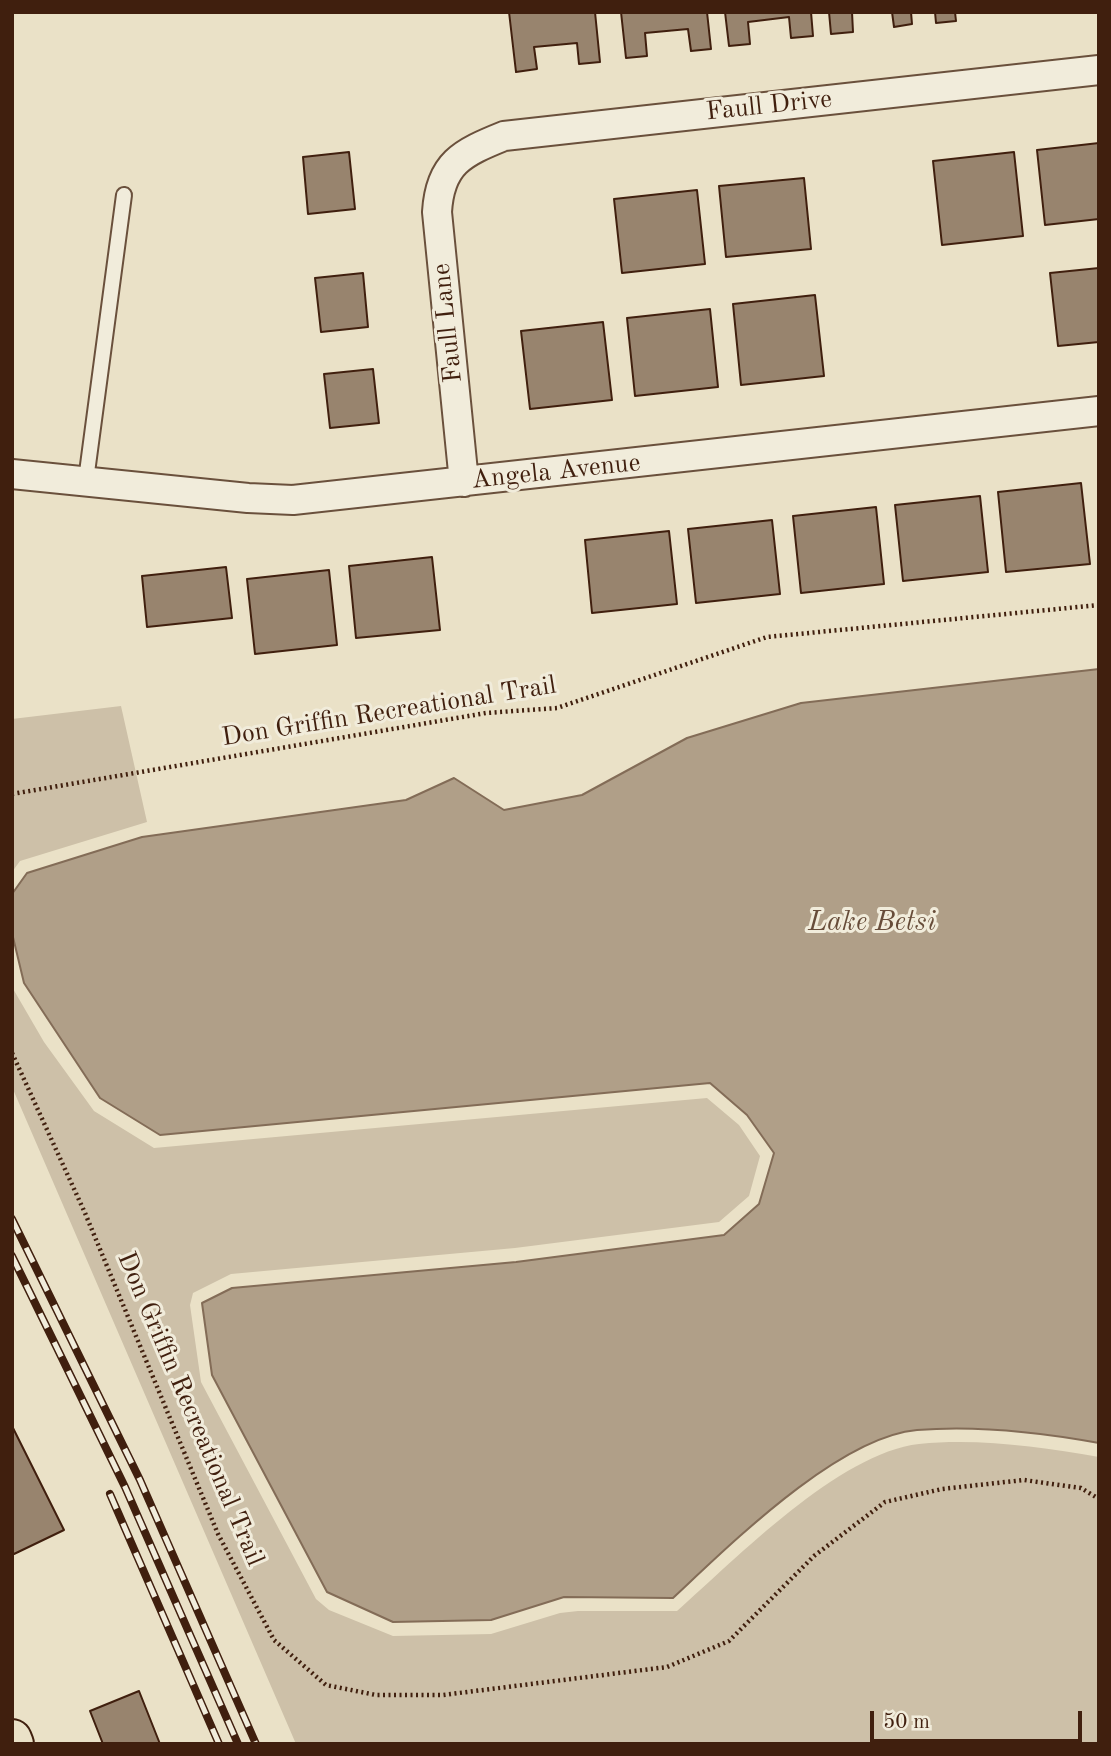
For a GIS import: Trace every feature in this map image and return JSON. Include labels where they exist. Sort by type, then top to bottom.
[{"type":"street","name":"Faull Drive","points":[[449,167],[472,149],[504,136],[1099,70]]},
{"type":"street","name":"Faull Lane","points":[[449,167],[438,188],[437,212],[464,482]]},
{"type":"street","name":"Angela Avenue","points":[[12,474],[248,498],[293,499],[1099,411]]},
{"type":"lane","points":[[86,480],[124,195]]},
{"type":"path","name":"Don Griffin Recreational Trail","points":[[12,794],[395,727],[486,713],[557,708],[767,637],[1099,605]]},
{"type":"path","name":"Don Griffin Recreational Trail","points":[[12,1053],[85,1213],[218,1534],[274,1640],[326,1685],[376,1695],[443,1695],[667,1667],[729,1641],[814,1556],[885,1502],[942,1489],[1024,1480],[1081,1488],[1099,1499]]},
{"type":"shaded area","points":[[121,706],[147,822],[20,861],[12,872],[12,719]]},
{"type":"shaded area","points":[[12,987],[44,1042],[94,1111],[154,1148],[707,1098],[739,1125],[760,1156],[749,1196],[719,1222],[515,1248],[231,1274],[193,1293],[190,1305],[201,1382],[316,1599],[329,1610],[393,1636],[491,1634],[560,1613],[578,1611],[677,1611],[790,1511],[856,1466],[888,1452],[919,1444],[964,1442],[1032,1447],[1099,1457],[1099,1744],[296,1744],[12,1087]]},
{"type":"water","name":"Lake Betsi","points":[[1099,669],[1099,1443],[1031,1433],[963,1428],[917,1430],[886,1437],[820,1472],[754,1523],[673,1598],[564,1597],[491,1620],[393,1622],[327,1592],[212,1375],[202,1303],[232,1288],[516,1262],[724,1235],[759,1204],[774,1153],[747,1115],[710,1083],[160,1135],[100,1098],[24,983],[12,933],[12,894],[27,873],[142,837],[406,800],[454,778],[504,810],[582,795],[687,738],[801,703]]},
{"type":"building","points":[[509,12],[595,12],[600,62],[579,64],[577,43],[534,47],[537,69],[516,72]]},
{"type":"building","points":[[621,12],[707,12],[711,49],[691,51],[688,29],[645,33],[647,56],[626,58]]},
{"type":"building","points":[[725,12],[811,12],[813,36],[791,38],[789,17],[748,22],[750,44],[729,46]]},
{"type":"building","points":[[829,12],[852,12],[853,32],[831,34]]},
{"type":"building","points":[[892,12],[911,12],[912,24],[894,27]]},
{"type":"building","points":[[935,12],[955,12],[956,21],[936,23]]},
{"type":"building","points":[[1099,143],[1099,219],[1045,225],[1037,150]]},
{"type":"building","points":[[349,152],[355,209],[308,214],[303,157]]},
{"type":"building","points":[[1014,152],[1023,236],[942,245],[933,161]]},
{"type":"building","points":[[804,178],[811,249],[726,257],[719,186]]},
{"type":"building","points":[[697,190],[705,264],[622,273],[614,199]]},
{"type":"building","points":[[1099,268],[1099,342],[1058,346],[1050,273]]},
{"type":"building","points":[[363,273],[368,327],[321,332],[315,278]]},
{"type":"building","points":[[815,295],[824,376],[741,385],[733,304]]},
{"type":"building","points":[[710,309],[718,387],[635,396],[627,318]]},
{"type":"building","points":[[603,322],[612,400],[530,409],[521,331]]},
{"type":"building","points":[[373,369],[379,423],[330,428],[324,374]]},
{"type":"building","points":[[1081,483],[1090,564],[1006,572],[998,492]]},
{"type":"building","points":[[980,496],[988,572],[903,581],[895,505]]},
{"type":"building","points":[[876,507],[884,584],[801,593],[793,516]]},
{"type":"building","points":[[772,520],[780,594],[696,603],[688,529]]},
{"type":"building","points":[[669,531],[677,604],[592,613],[585,540]]},
{"type":"building","points":[[432,557],[440,630],[356,638],[349,566]]},
{"type":"building","points":[[226,567],[232,618],[147,627],[142,576]]},
{"type":"building","points":[[329,570],[337,645],[255,654],[247,579]]},
{"type":"building","points":[[12,1426],[64,1530],[14,1554],[12,1551]]},
{"type":"building","points":[[139,1691],[160,1744],[103,1744],[90,1711]]},
{"type":"railway","points":[[12,1219],[140,1480],[256,1744]]},
{"type":"railway","points":[[12,1256],[125,1487],[238,1744]]},
{"type":"railway","points":[[110,1494],[219,1744]]}]
